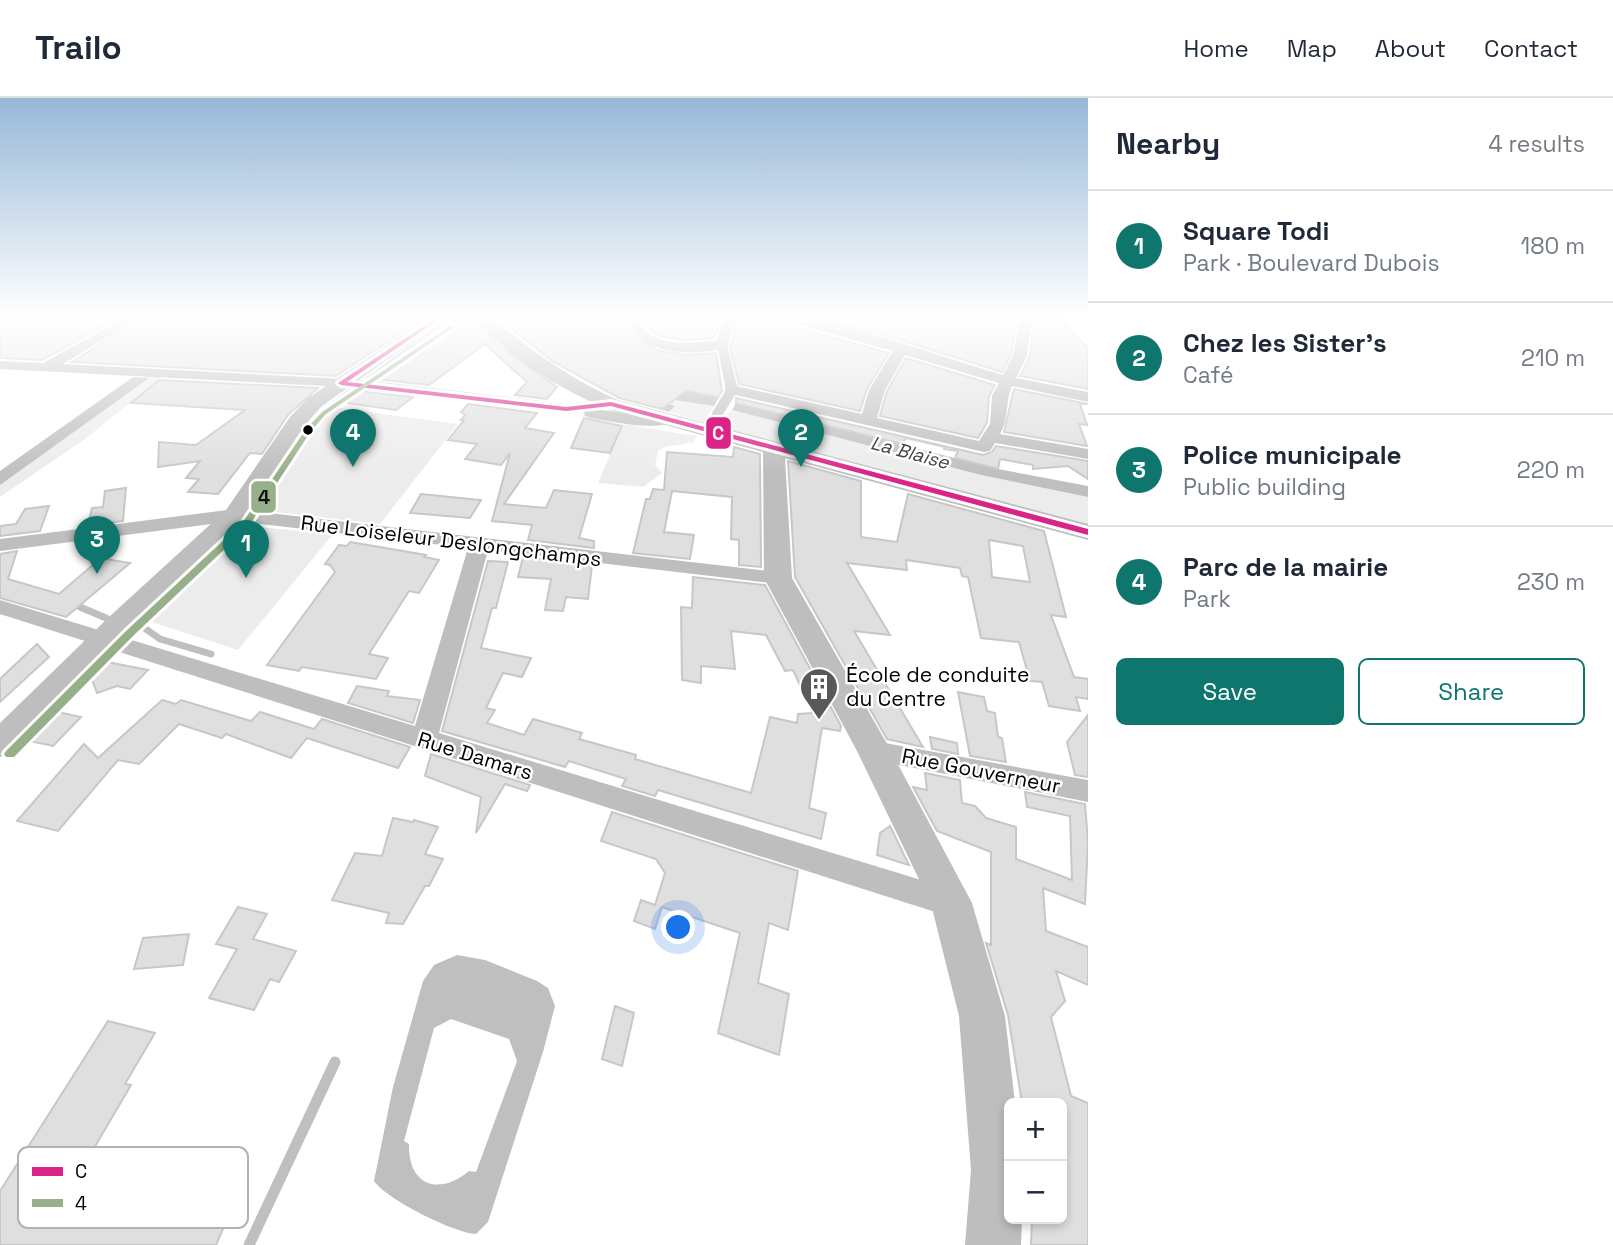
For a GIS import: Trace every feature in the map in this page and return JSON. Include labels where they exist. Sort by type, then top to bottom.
[{"type":"street","points":[[54,369],[341,383],[646,421],[666,420]]},
{"type":"street","points":[[0,744],[105,638],[235,514],[297,421],[314,401],[363,369]]},
{"type":"street","points":[[543,369],[563,383],[611,404],[1088,533]]},
{"type":"street","points":[[707,431],[728,399],[725,369]]},
{"type":"street","points":[[870,416],[877,390],[890,369]]},
{"type":"street","points":[[967,369],[1009,382],[1088,397]]},
{"type":"street","points":[[987,442],[998,424],[1000,396],[1015,369]]},
{"type":"street","points":[[728,399],[795,402],[987,442],[1088,454]]},
{"type":"street","points":[[566,409],[611,404]]},
{"type":"street","points":[[774,449],[778,578],[874,751],[951,903],[982,1016],[997,1170],[993,1245]]},
{"type":"street","name":"Rue Loiseleur Deslongchamps","points":[[0,545],[235,514],[479,545],[778,578]]},
{"type":"street","points":[[424,740],[479,545]]},
{"type":"street","name":"Rue Damars","points":[[0,607],[951,903]]},
{"type":"street","name":"Rue Gouverneur","points":[[874,751],[1088,791]]},
{"type":"shaded area","points":[[145,376],[162,377],[85,439],[0,497],[0,480]]},
{"type":"shaded area","points":[[670,399],[714,406],[704,422],[669,412],[675,407],[665,403]]},
{"type":"shaded area","points":[[324,406],[458,424],[380,524],[250,509]]},
{"type":"shaded area","points":[[732,410],[981,475],[1088,497],[1088,527],[716,430],[724,416]]},
{"type":"shaded area","points":[[623,424],[696,436],[694,442],[665,447],[658,451],[655,465],[662,473],[643,487],[598,483]]},
{"type":"shaded area","points":[[245,526],[333,534],[238,650],[152,622]]},
{"type":"water","points":[[620,369],[643,369],[661,387],[719,397],[714,406],[668,399],[665,403],[675,406],[669,412],[652,406]]},
{"type":"water","points":[[133,377],[149,378],[0,485],[0,471]]},
{"type":"water","name":"La Blaise","points":[[736,403],[998,469],[1088,486],[1088,497],[981,475],[732,410]]},
{"type":"water","points":[[457,955],[485,960],[548,988],[555,1006],[543,1052],[488,1222],[476,1234],[452,1228],[421,1214],[392,1197],[374,1181],[393,1087],[423,981],[434,965]],"holes":[[[451,1019],[509,1039],[517,1061],[476,1172],[469,1171],[447,1183],[427,1183],[414,1169],[409,1144],[404,1141],[434,1028]]]},
{"type":"building","points":[[195,369],[347,369],[336,376]]},
{"type":"building","points":[[380,369],[452,369],[429,385],[367,378]]},
{"type":"building","points":[[512,369],[531,369],[557,387],[547,399],[515,395],[527,382]]},
{"type":"building","points":[[566,369],[718,369],[722,391],[718,397],[686,391],[662,409],[619,398]]},
{"type":"building","points":[[735,369],[880,369],[867,389],[860,411],[739,384]]},
{"type":"building","points":[[900,369],[941,369],[995,385],[989,396],[987,423],[978,438],[880,416],[887,391]]},
{"type":"building","points":[[1024,369],[1088,369],[1088,389],[1020,376]]},
{"type":"building","points":[[159,380],[318,388],[288,415],[262,454],[250,453],[218,494],[188,492],[199,479],[186,478],[200,461],[158,467],[159,442],[196,445],[245,410],[131,403]]},
{"type":"building","points":[[1014,389],[1088,404],[1080,404],[1087,425],[1079,424],[1087,446],[1004,432]]},
{"type":"building","points":[[349,390],[413,397],[396,410],[334,401]]},
{"type":"building","points":[[736,398],[983,455],[992,452],[996,446],[1088,461],[1088,479],[1068,466],[1033,469],[1033,465],[1000,459],[998,469],[955,458],[958,451],[944,449],[945,447],[906,438],[902,444],[736,403]]},
{"type":"building","points":[[468,404],[537,413],[525,428],[554,433],[504,504],[546,508],[554,490],[592,494],[579,538],[594,541],[594,548],[528,540],[532,525],[492,521],[510,453],[501,465],[465,459],[477,444],[448,440],[464,420],[461,420],[465,415],[461,412]]},
{"type":"building","points":[[584,418],[622,426],[610,453],[571,448]]},
{"type":"building","points":[[734,447],[760,454],[761,567],[739,565],[739,540],[731,539],[732,497],[672,491],[664,532],[694,535],[690,559],[633,553],[646,499],[650,499],[653,489],[664,490],[667,452],[733,457]]},
{"type":"building","points":[[788,461],[861,481],[861,537],[897,542],[908,494],[1044,531],[1066,617],[1051,615],[1074,677],[1088,679],[1088,699],[1076,697],[1080,711],[1049,706],[1042,682],[1030,681],[1019,642],[981,638],[968,577],[962,576],[960,568],[906,560],[907,570],[847,563],[890,635],[854,631],[923,747],[887,739],[795,577]],"holes":[[[989,540],[1023,546],[1030,582],[992,577]]]},
{"type":"building","points":[[126,488],[123,521],[88,525],[92,508],[103,507],[105,491]]},
{"type":"building","points":[[421,494],[481,500],[470,518],[410,513]]},
{"type":"building","points":[[49,506],[40,531],[0,536],[0,526],[16,524],[25,509]]},
{"type":"building","points":[[350,542],[426,555],[424,557],[439,560],[419,593],[409,591],[369,654],[388,658],[376,679],[302,667],[299,671],[267,665],[335,572],[330,565],[325,564],[339,545],[347,546]]},
{"type":"building","points":[[17,551],[8,579],[59,594],[101,558],[130,563],[66,617],[0,598],[0,554]]},
{"type":"building","points":[[523,557],[592,565],[588,599],[566,597],[563,611],[545,610],[551,579],[518,577]]},
{"type":"building","points":[[488,561],[508,562],[496,608],[492,608],[481,648],[531,658],[522,677],[503,673],[486,708],[495,710],[487,723],[524,735],[533,719],[582,733],[579,739],[636,755],[635,759],[751,793],[770,717],[797,723],[798,714],[813,713],[793,670],[785,671],[766,635],[731,631],[735,669],[701,666],[701,683],[682,680],[681,607],[692,608],[693,577],[765,585],[841,726],[840,731],[822,728],[809,808],[826,813],[821,839],[658,790],[655,796],[622,786],[626,779],[569,761],[565,767],[442,731]]},
{"type":"building","points":[[37,644],[49,657],[0,702],[0,679]]},
{"type":"building","points":[[107,662],[148,670],[130,689],[117,686],[97,693],[91,677]]},
{"type":"building","points":[[357,686],[389,691],[387,696],[420,700],[413,723],[348,703]]},
{"type":"building","points":[[958,692],[984,697],[987,711],[995,713],[998,737],[1002,738],[1006,762],[970,756]]},
{"type":"building","points":[[162,700],[176,704],[181,700],[251,721],[260,712],[314,729],[322,719],[410,747],[398,768],[307,738],[291,758],[226,734],[222,738],[179,724],[139,764],[118,760],[58,831],[17,821],[84,744],[98,758]]},
{"type":"building","points":[[58,712],[81,717],[53,746],[29,741]]},
{"type":"building","points":[[1088,715],[1088,777],[1075,775],[1067,742]]},
{"type":"building","points":[[930,737],[957,743],[958,754],[932,749]]},
{"type":"building","points":[[431,754],[530,785],[527,791],[505,784],[476,833],[481,797],[425,776]]},
{"type":"building","points":[[925,773],[960,780],[962,803],[975,806],[986,818],[1016,827],[1016,859],[1072,880],[1070,816],[1027,807],[1025,792],[1085,804],[1088,842],[1085,904],[1043,888],[1046,931],[1088,947],[1088,985],[1056,971],[1065,1001],[1051,1017],[1071,1096],[1088,1103],[1088,1245],[1031,1245],[1032,1224],[1067,1224],[1067,1098],[1021,1098],[1008,1015],[986,943],[991,945],[991,852],[937,831],[913,787],[927,790]]},
{"type":"building","points":[[612,812],[798,871],[788,930],[769,923],[758,983],[789,994],[779,1055],[718,1033],[740,933],[662,907],[655,929],[634,921],[641,900],[655,905],[665,873],[656,859],[601,841]]},
{"type":"building","points":[[393,818],[414,820],[438,827],[425,854],[443,859],[429,886],[425,886],[403,924],[386,923],[389,913],[332,900],[355,853],[382,856]]},
{"type":"building","points":[[890,826],[909,865],[877,855],[880,833]]},
{"type":"building","points":[[238,907],[267,914],[253,939],[296,951],[279,982],[270,979],[254,1010],[209,998],[237,949],[216,944]]},
{"type":"building","points":[[189,934],[183,965],[134,969],[143,938]]},
{"type":"building","points":[[615,1006],[634,1013],[622,1066],[602,1059]]},
{"type":"building","points":[[108,1021],[155,1033],[125,1084],[131,1085],[95,1147],[28,1147]]},
{"type":"building","points":[[18,1163],[18,1228],[223,1228],[216,1245],[0,1245],[0,1191]]},
{"type":"waterway","points":[[80,607],[106,618]]},
{"type":"waterway","points":[[143,627],[160,639],[211,654]]},
{"type":"waterway","points":[[249,1245],[335,1062]]},
{"type":"transit line","name":"C","points":[[341,383],[363,369]]},
{"type":"transit line","name":"4","points":[[10,754],[129,634],[246,524],[308,430],[324,413],[390,369]]},
{"type":"transit line","name":"C","points":[[341,383],[566,409],[611,404],[1088,532]]},
{"type":"place","name":"Parc de la mairie","points":[[353,467]]},
{"type":"place","name":"Chez les Sister's","points":[[801,467]]},
{"type":"place","name":"Police municipale","points":[[97,574]]},
{"type":"place","name":"Square Todi","points":[[246,578]]},
{"type":"place","name":"École de conduite du Centre","points":[[819,721]]}]
